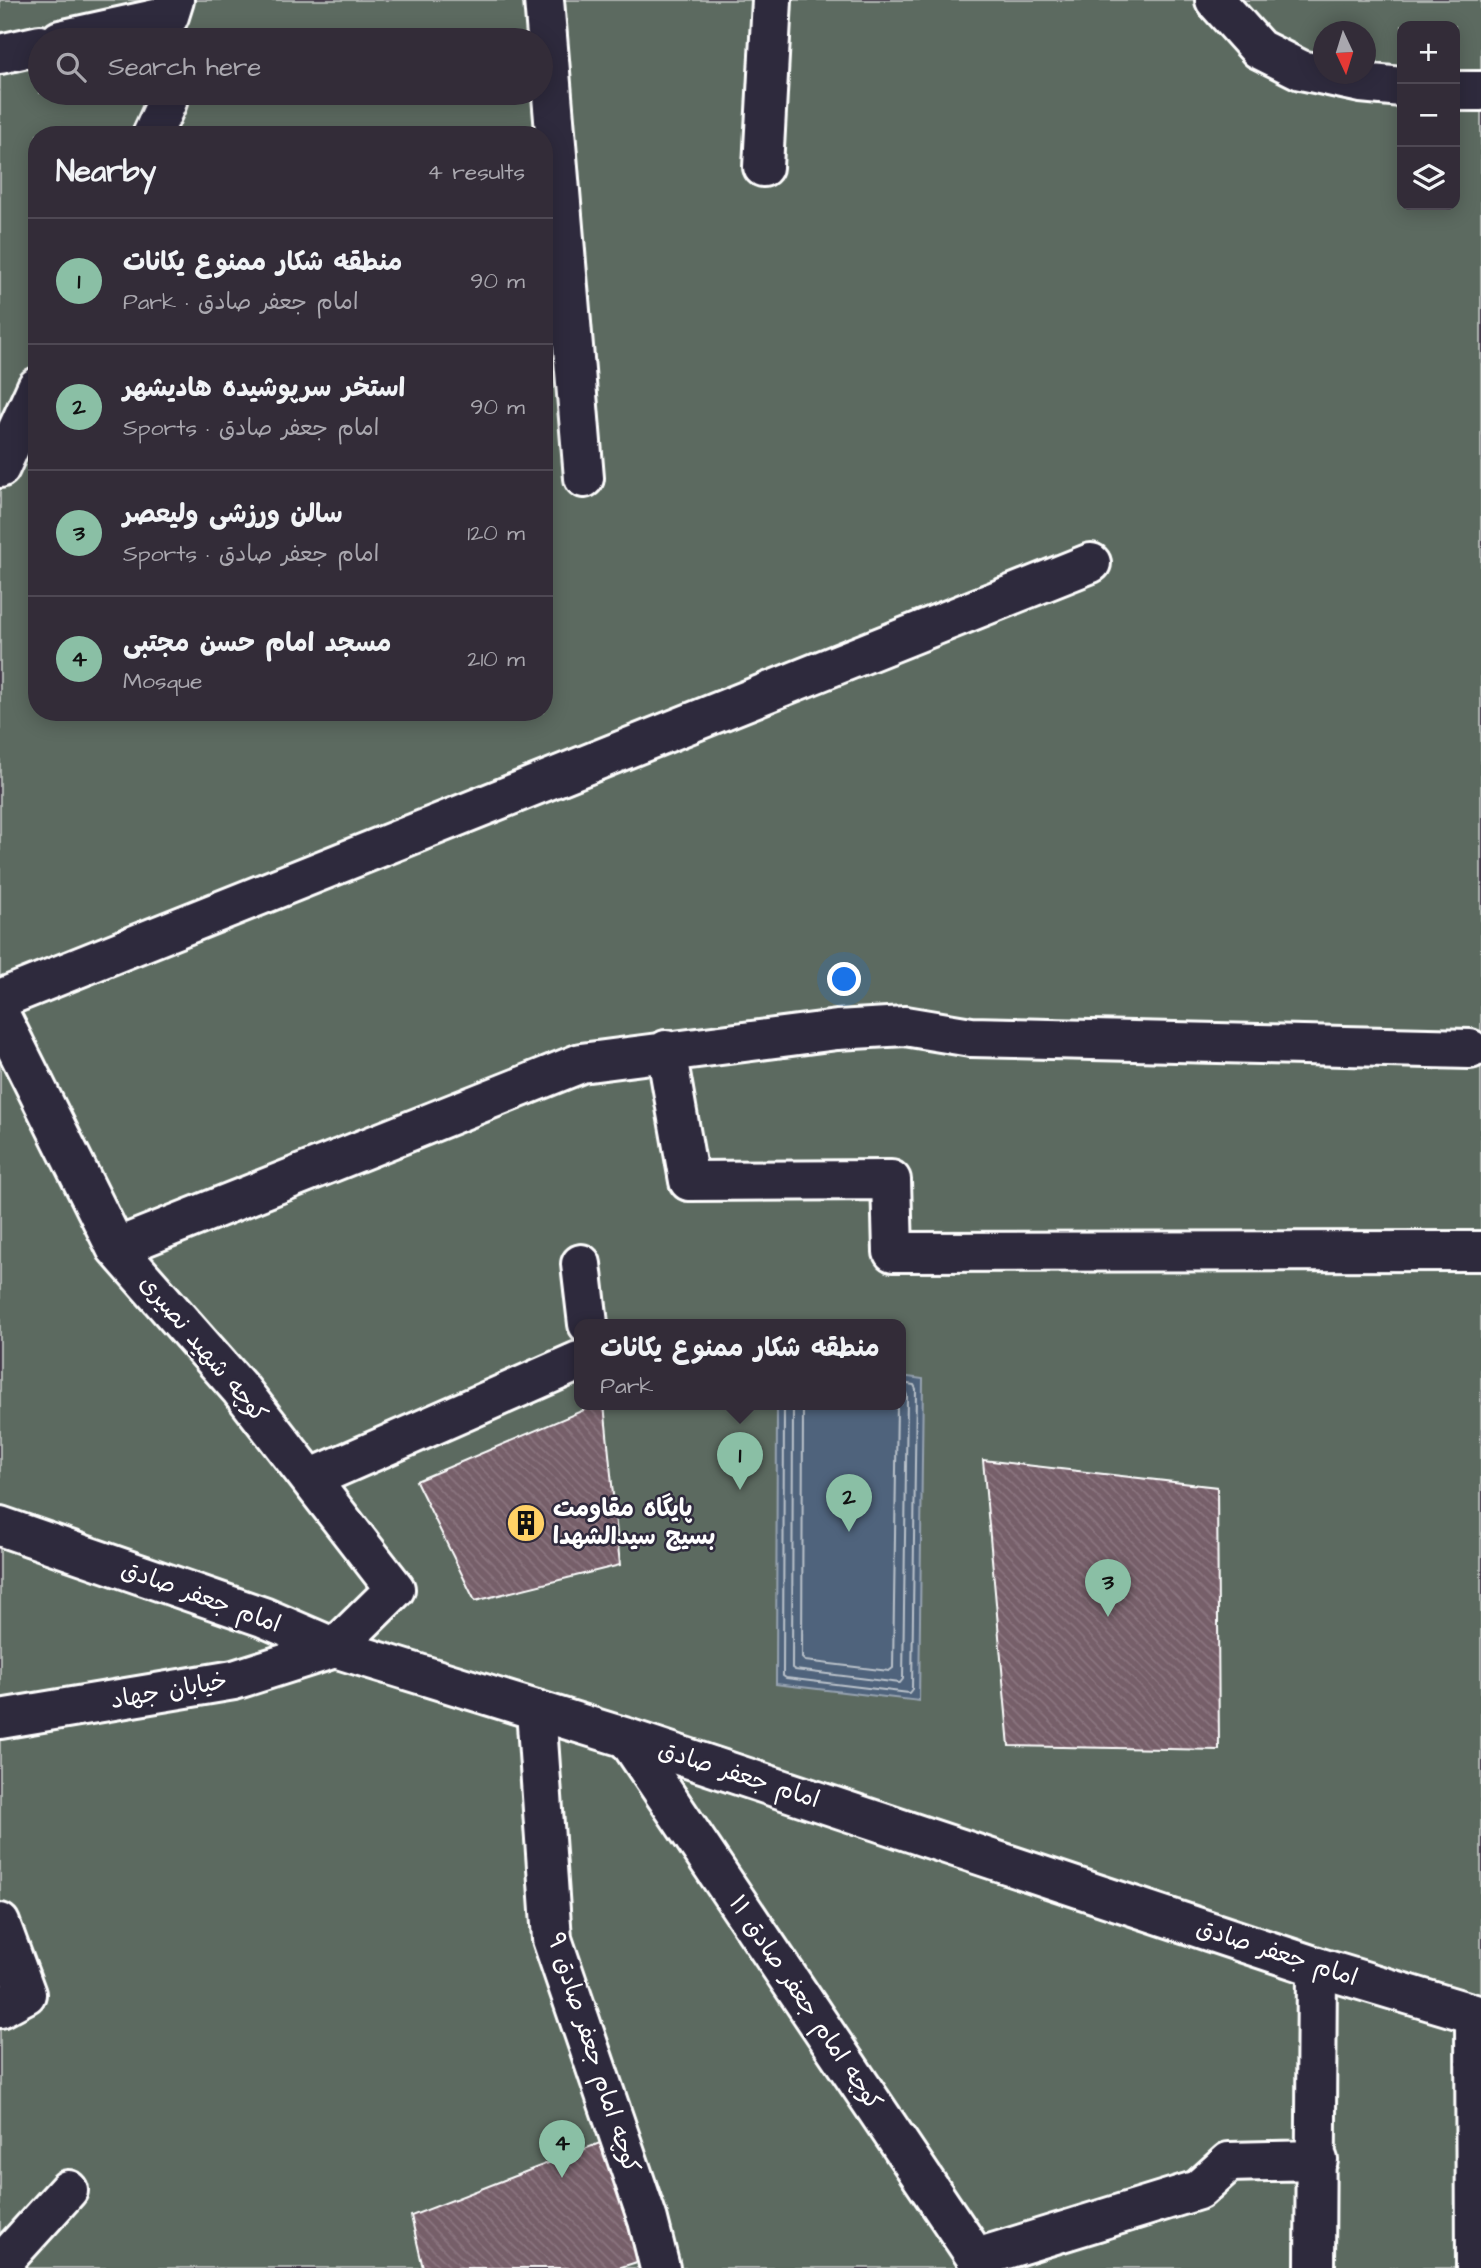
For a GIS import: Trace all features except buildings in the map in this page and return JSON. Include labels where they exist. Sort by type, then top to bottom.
[{"type":"street","points":[[544,0],[546,28]]},
{"type":"street","points":[[763,167],[772,0]]},
{"type":"street","points":[[1215,0],[1259,49],[1301,70],[1361,83],[1397,87]]},
{"type":"street","points":[[123,28],[170,19]]},
{"type":"street","points":[[0,54],[28,48]]},
{"type":"street","points":[[1460,91],[1481,91]]},
{"type":"street","points":[[156,126],[166,105]]},
{"type":"street","points":[[553,105],[584,478]]},
{"type":"street","points":[[0,468],[28,407]]},
{"type":"street","points":[[0,999],[1091,563]]},
{"type":"street","name":"کوچه شهید نصیری","points":[[0,1016],[116,1248],[241,1390],[395,1589],[335,1648]]},
{"type":"street","points":[[116,1248],[581,1063],[666,1050],[710,1047],[837,1030],[905,1026],[971,1037],[1471,1049]]},
{"type":"street","points":[[666,1050],[689,1181],[891,1180],[893,1252],[1481,1251]]},
{"type":"street","points":[[581,1264],[587,1319]]},
{"type":"street","points":[[310,1479],[574,1363]]},
{"type":"street","name":"امام جعفر صادق","points":[[0,1525],[263,1617],[335,1648],[627,1738],[1317,1967],[1478,2016]]},
{"type":"street","name":"خیابان جهاد","points":[[0,1719],[234,1680],[335,1648]]},
{"type":"street","name":"کوچه امام جعفر صادق ۹","points":[[536,1710],[552,1939],[648,2220],[660,2268]]},
{"type":"street","name":"کوچه امام جعفر صادق ۱۱","points":[[627,1738],[980,2263]]},
{"type":"street","points":[[0,1923],[26,1994],[0,2008]]},
{"type":"street","points":[[1315,2268],[1318,2160],[1317,1967]]},
{"type":"street","points":[[1476,2268],[1478,2016]]},
{"type":"street","points":[[980,2263],[1198,2190],[1229,2162],[1318,2160]]},
{"type":"street","points":[[0,2265],[68,2190]]},
{"type":"shaded area","points":[[0,0],[1481,0],[1481,2268],[0,2268]]},
{"type":"water","points":[[906,1377],[923,1379],[919,1701],[776,1684],[777,1410],[906,1410]]},
{"type":"place","name":"منطقه شکار ممنوع یکانات","points":[[740,1490]]},
{"type":"place","name":"پایگاه مقاومت بسیج سیدالشهدا","points":[[526,1523]]},
{"type":"place","name":"استخر سرپوشیده هادیشهر","points":[[849,1532]]},
{"type":"place","name":"سالن ورزشی ولیعصر","points":[[1108,1617]]},
{"type":"place","name":"مسجد امام حسن مجتبی","points":[[562,2178]]}]
